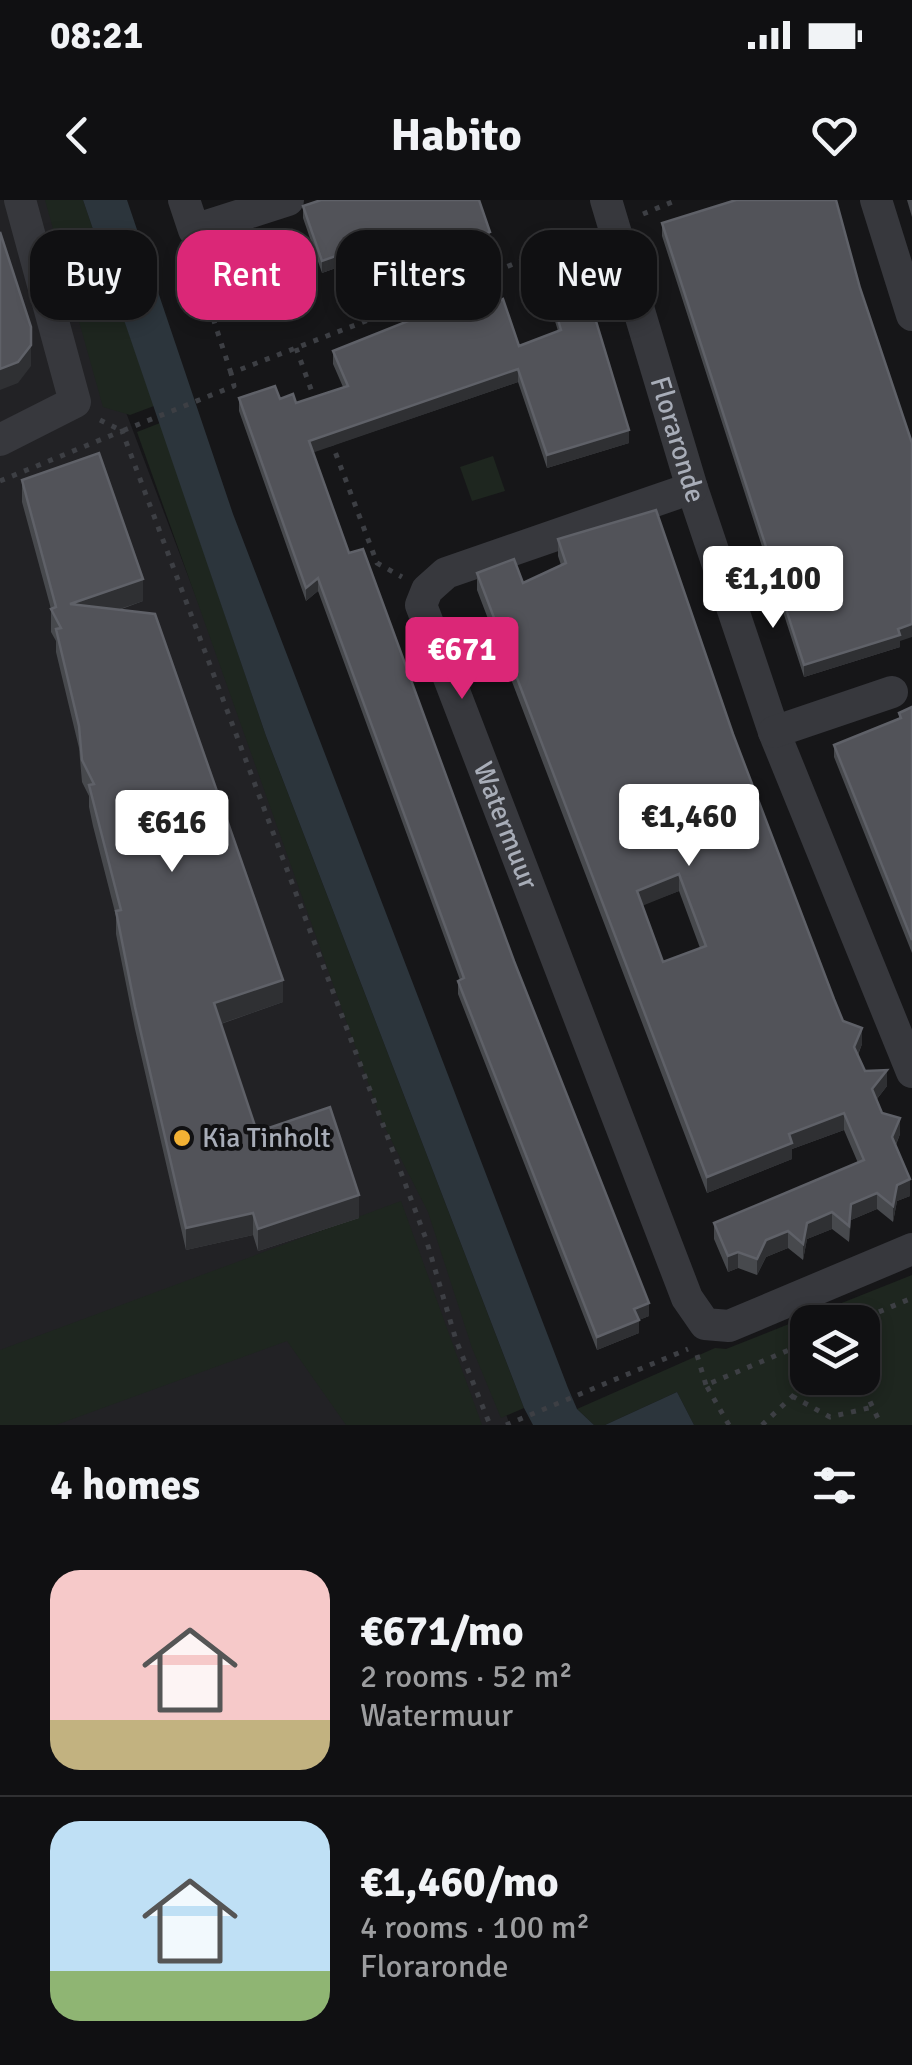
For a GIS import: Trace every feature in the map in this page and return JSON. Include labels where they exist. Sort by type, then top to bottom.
[{"type":"street","points":[[0,440],[75,402],[20,200]]},
{"type":"street","points":[[189,215],[288,200]]},
{"type":"street","points":[[876,200],[912,315]]},
{"type":"street","name":"Floraronde","points":[[610,213],[692,488],[774,732],[912,1072]]},
{"type":"street","points":[[427,590],[446,573],[692,488]]},
{"type":"street","name":"Watermuur","points":[[427,590],[421,605],[687,1298],[705,1324],[729,1326],[912,1249]]},
{"type":"street","points":[[774,732],[892,692]]},
{"type":"path","points":[[230,373],[610,213],[677,200]]},
{"type":"path","points":[[0,481],[234,386],[190,246],[189,215]]},
{"type":"path","points":[[296,348],[323,420]]},
{"type":"path","points":[[75,402],[122,431],[426,1238],[456,1340],[490,1425]]},
{"type":"path","points":[[330,438],[377,563],[427,590]]},
{"type":"path","points":[[880,1311],[912,1298]]},
{"type":"path","points":[[506,1425],[695,1346],[706,1384],[728,1425]]},
{"type":"path","points":[[706,1384],[790,1349]]},
{"type":"path","points":[[867,1395],[881,1425]]},
{"type":"path","points":[[762,1425],[792,1396],[830,1417],[873,1407]]},
{"type":"path","points":[[828,1425],[830,1417]]},
{"type":"shaded area","points":[[0,200],[52,200],[62,230],[30,230],[30,320],[92,320],[510,1425],[0,1425]]},
{"type":"shaded area","points":[[45,200],[83,200],[93,230],[53,230]]},
{"type":"shaded area","points":[[83,200],[127,200],[137,230],[93,230]]},
{"type":"shaded area","points":[[157,289],[233,514],[568,1388],[577,1409],[594,1425],[533,1425],[524,1408],[266,736],[124,320],[157,320]]},
{"type":"shaded area","points":[[79,320],[124,320],[154,406],[130,415],[103,407]]},
{"type":"shaded area","points":[[160,423],[266,736],[524,1408],[501,1418],[472,1348],[428,1212],[382,1122],[137,432]]},
{"type":"shaded area","points":[[493,456],[505,491],[472,501],[460,467]]},
{"type":"shaded area","points":[[401,1201],[482,1425],[346,1425],[287,1341],[56,1425],[0,1425],[0,1350]]},
{"type":"shaded area","points":[[912,1275],[912,1425],[694,1425],[677,1392],[605,1425],[594,1425],[577,1409],[715,1348],[726,1349],[790,1324],[790,1395],[880,1395],[880,1305],[837,1305]]},
{"type":"shaded area","points":[[677,1392],[694,1425],[605,1425]]},
{"type":"building","points":[[321,200],[479,200],[489,230],[336,230],[336,256],[322,261],[316,230],[311,230],[303,206]]},
{"type":"building","points":[[736,200],[836,200],[860,288],[912,443],[912,624],[898,629],[900,635],[804,665],[662,223]]},
{"type":"building","points":[[0,232],[31,327],[31,345],[18,362],[0,369]]},
{"type":"building","points":[[503,299],[519,346],[561,330],[558,320],[596,320],[629,430],[547,455],[518,369],[309,441],[349,553],[363,549],[514,961],[649,1303],[634,1309],[639,1320],[597,1337],[458,981],[464,978],[318,578],[306,588],[239,398],[275,386],[280,399],[293,394],[296,403],[348,386],[333,351],[410,320],[501,320]]},
{"type":"building","points":[[99,453],[143,579],[70,604],[155,614],[283,980],[214,1003],[257,1132],[330,1107],[359,1195],[258,1229],[253,1213],[186,1228],[135,1007],[116,911],[121,910],[89,785],[94,784],[82,760],[79,726],[56,629],[61,628],[51,609],[56,607],[22,480]]},
{"type":"building","points":[[656,510],[733,734],[843,1021],[862,1028],[854,1047],[865,1071],[887,1070],[872,1089],[882,1113],[900,1118],[892,1137],[910,1179],[897,1185],[893,1206],[877,1193],[851,1204],[849,1226],[832,1212],[807,1223],[803,1244],[788,1231],[766,1240],[757,1259],[738,1252],[728,1256],[714,1223],[864,1160],[844,1113],[789,1134],[792,1143],[707,1177],[477,573],[514,559],[523,583],[566,563],[558,539]],"holes":[[[679,874],[706,946],[663,962],[637,891]]]},
{"type":"building","points":[[912,707],[912,940],[834,745],[901,718],[899,713]]},
{"type":"place","name":"Kia Tinholt","points":[[182,1138]]}]
